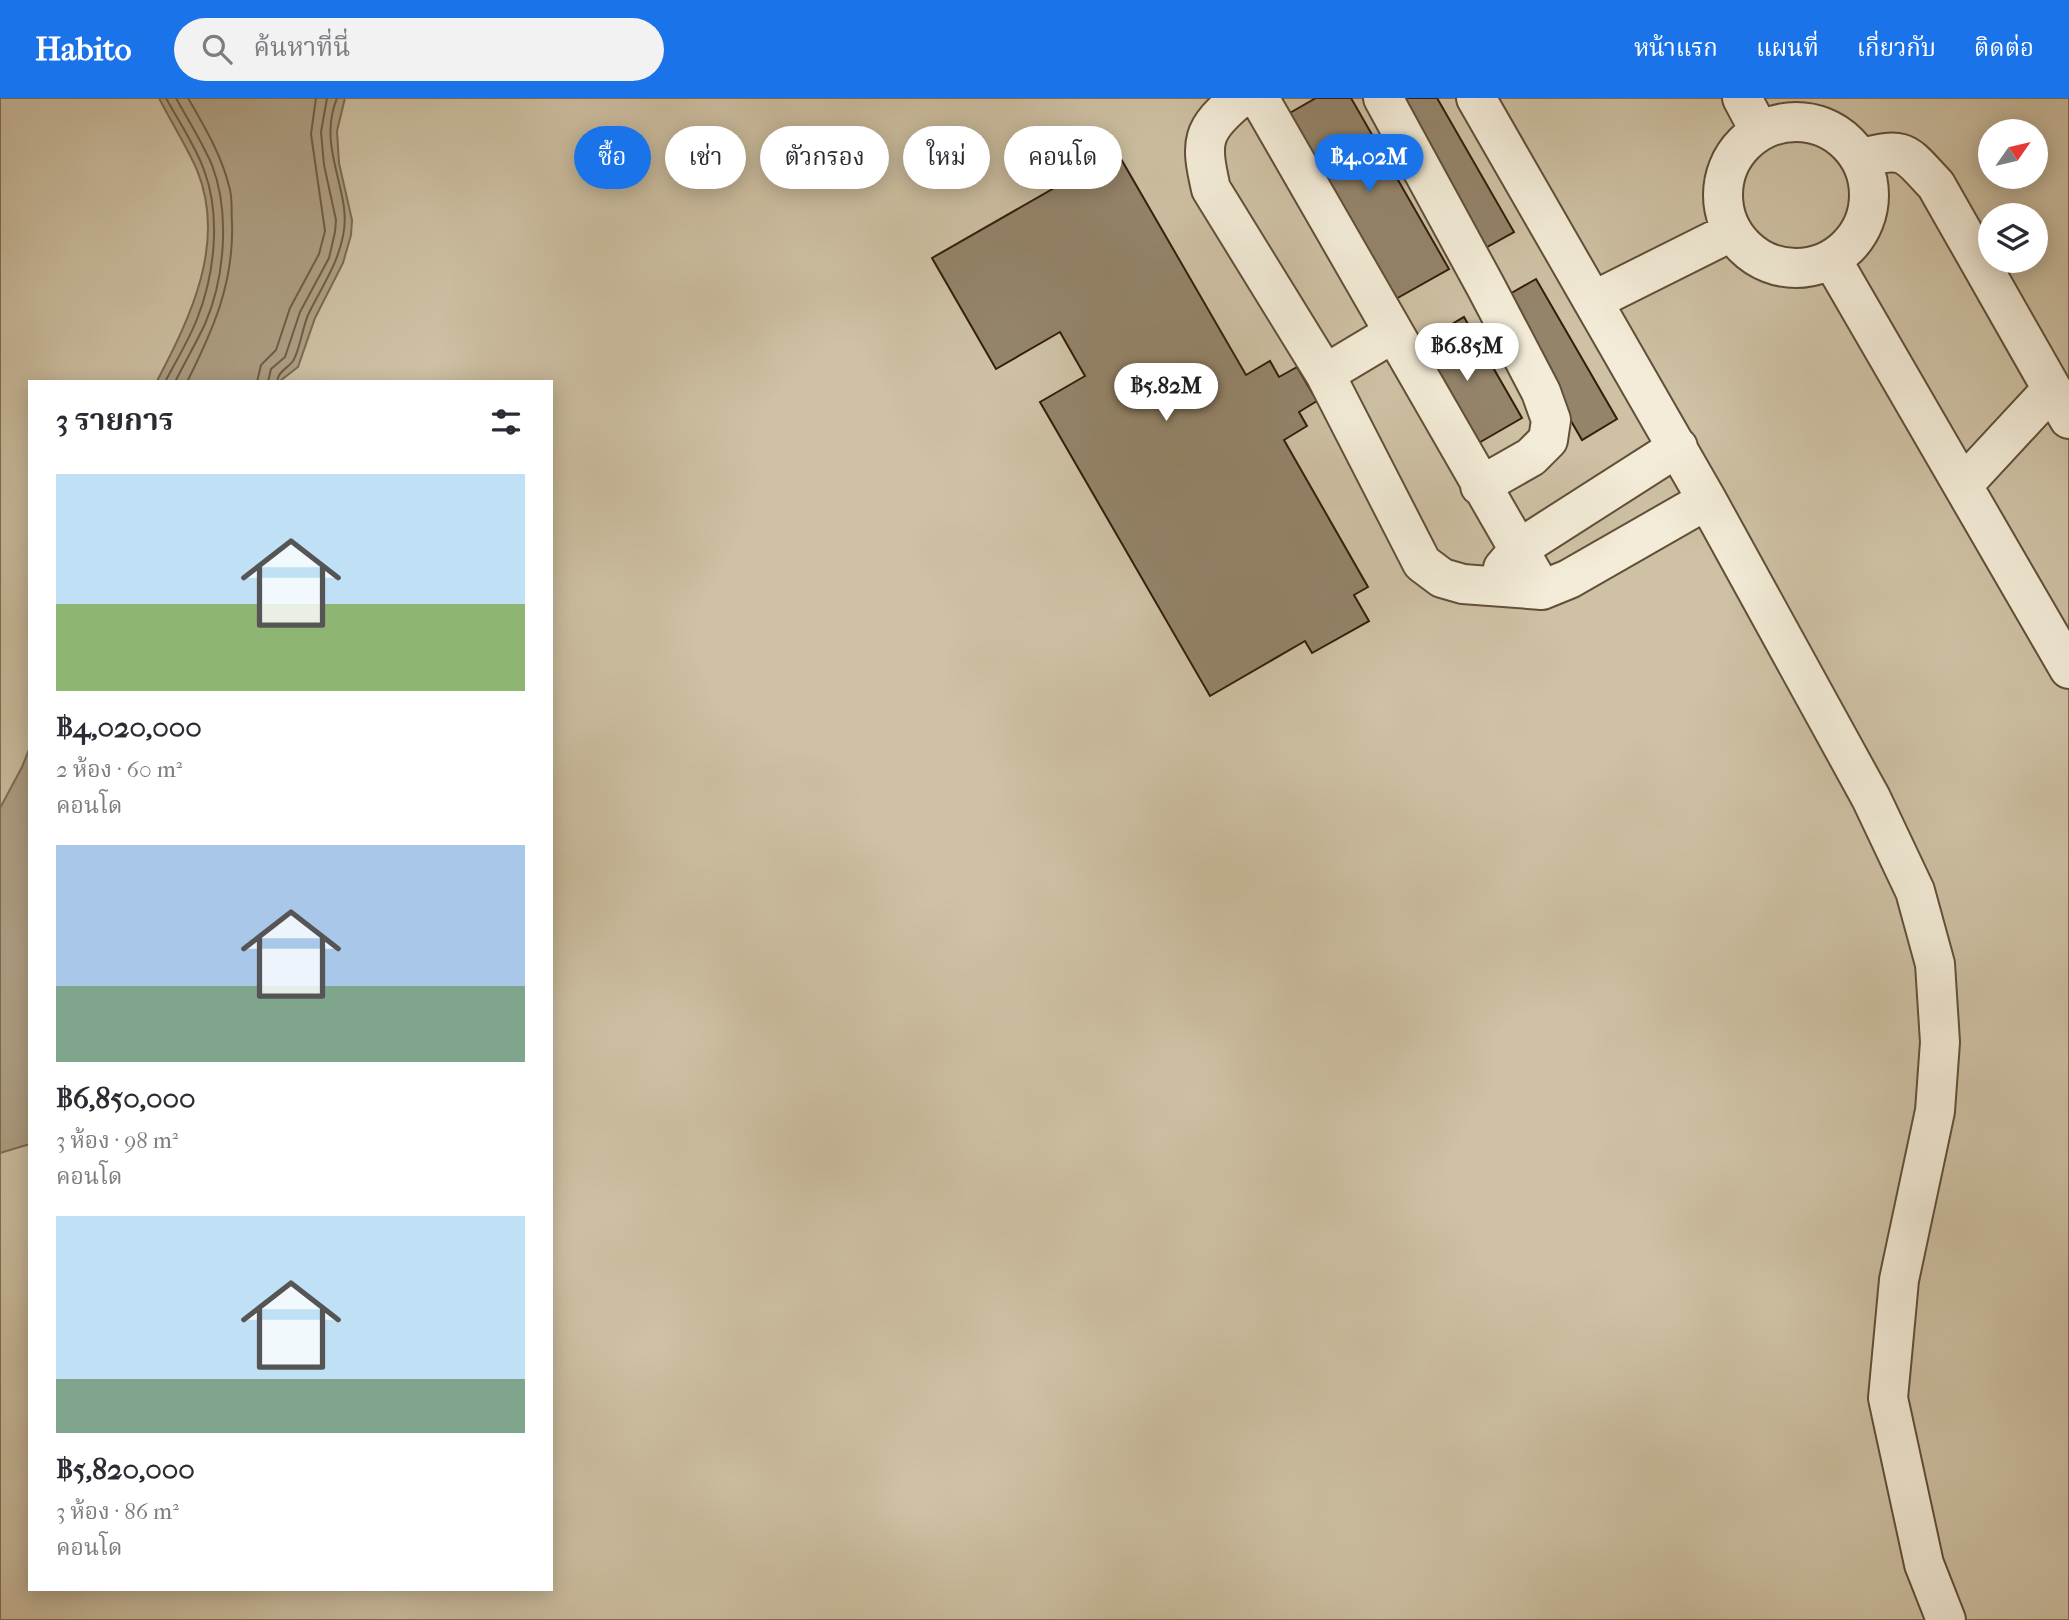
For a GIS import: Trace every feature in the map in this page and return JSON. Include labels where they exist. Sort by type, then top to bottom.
[{"type":"street","points":[[1240,98],[1219,115],[1206,135],[1205,160],[1211,189],[1325,374],[1422,563],[1442,578],[1463,584],[1542,590],[1569,579],[1707,500]]},
{"type":"street","points":[[1259,98],[1392,334],[1480,486],[1520,548],[1542,590]]},
{"type":"street","points":[[1383,98],[1541,392],[1551,420],[1548,440],[1531,457],[1480,486]]},
{"type":"street","points":[[1476,98],[1678,447],[1871,798],[1915,891],[1935,964],[1940,1042],[1935,1111],[1899,1280],[1888,1398],[1924,1564],[1940,1615]]},
{"type":"street","points":[[1750,114],[1796,120],[1833,131],[1860,158],[1870,195],[1860,233],[1832,260],[1796,269],[1758,259],[1731,232],[1721,194],[1731,157],[1750,114]]},
{"type":"street","points":[[1860,158],[1890,151],[1905,153],[1936,185],[2060,404],[1963,485]]},
{"type":"street","points":[[1593,301],[1731,232]]},
{"type":"street","points":[[1832,260],[2069,670]]},
{"type":"street","points":[[1325,374],[1392,334]]},
{"type":"street","points":[[1488,586],[1520,548],[1678,447]]},
{"type":"shaded area","points":[[0,98],[2069,98],[2069,1620],[0,1620]]},
{"type":"water","points":[[159,98],[345,98],[337,131],[339,163],[352,220],[351,235],[343,263],[315,318],[298,367],[281,380],[157,380],[192,306],[206,252],[208,225],[205,197],[188,152]]},
{"type":"water","points":[[28,752],[28,1145],[0,1153],[0,808]]},
{"type":"building","points":[[1316,98],[1351,98],[1449,269],[1394,300],[1288,114]]},
{"type":"building","points":[[1392,98],[1437,98],[1514,232],[1480,251]]},
{"type":"building","points":[[1122,161],[1246,375],[1270,361],[1279,377],[1297,367],[1317,401],[1299,412],[1307,426],[1284,440],[1368,587],[1354,595],[1369,621],[1312,653],[1305,641],[1210,696],[1040,402],[1085,376],[1060,332],[996,369],[932,258],[1052,189],[1122,189]]},
{"type":"building","points":[[1536,279],[1617,419],[1582,440],[1501,299]]},
{"type":"building","points":[[1464,317],[1522,418],[1470,448],[1412,348]]}]
